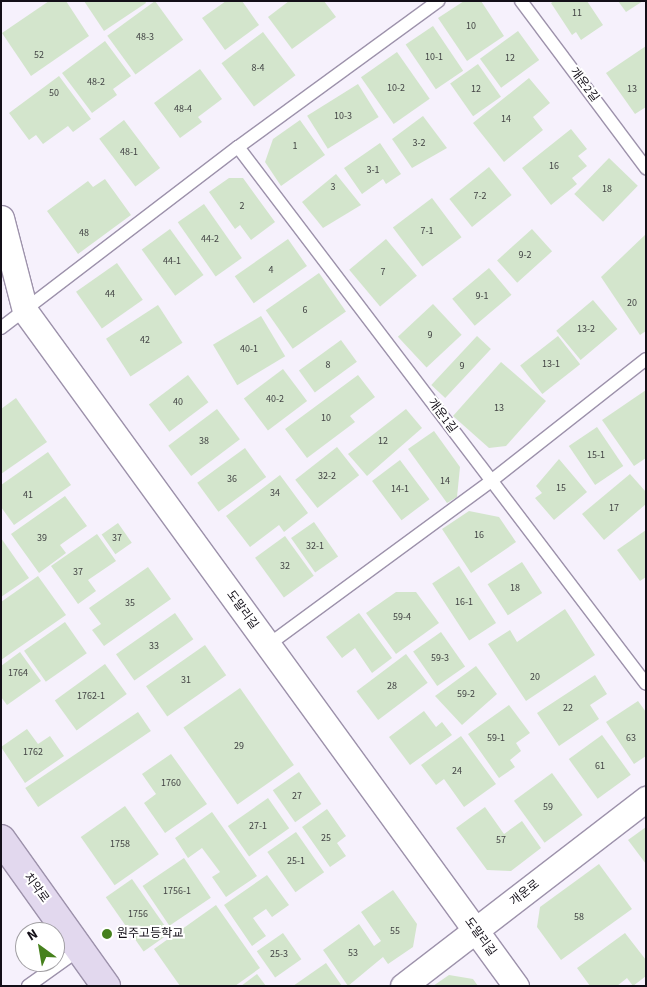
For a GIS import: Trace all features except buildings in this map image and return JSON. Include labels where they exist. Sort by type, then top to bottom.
[{"type":"main road","name":"치악로","points":[[2,841],[106,986]]},
{"type":"street","name":"도말리길","points":[[1,218],[25,311],[516,986]]},
{"type":"street","name":"개운로","points":[[403,986],[646,799]]},
{"type":"lane","points":[[1,328],[238,146],[438,1]]},
{"type":"lane","name":"개운2길","points":[[521,1],[646,168]]},
{"type":"lane","name":"개운1길","points":[[238,146],[646,684]]},
{"type":"lane","points":[[268,645],[491,481],[646,359]]},
{"type":"lane","points":[[28,986],[80,949]]},
{"type":"place","name":"원주고등학교","points":[[107,934]]}]
